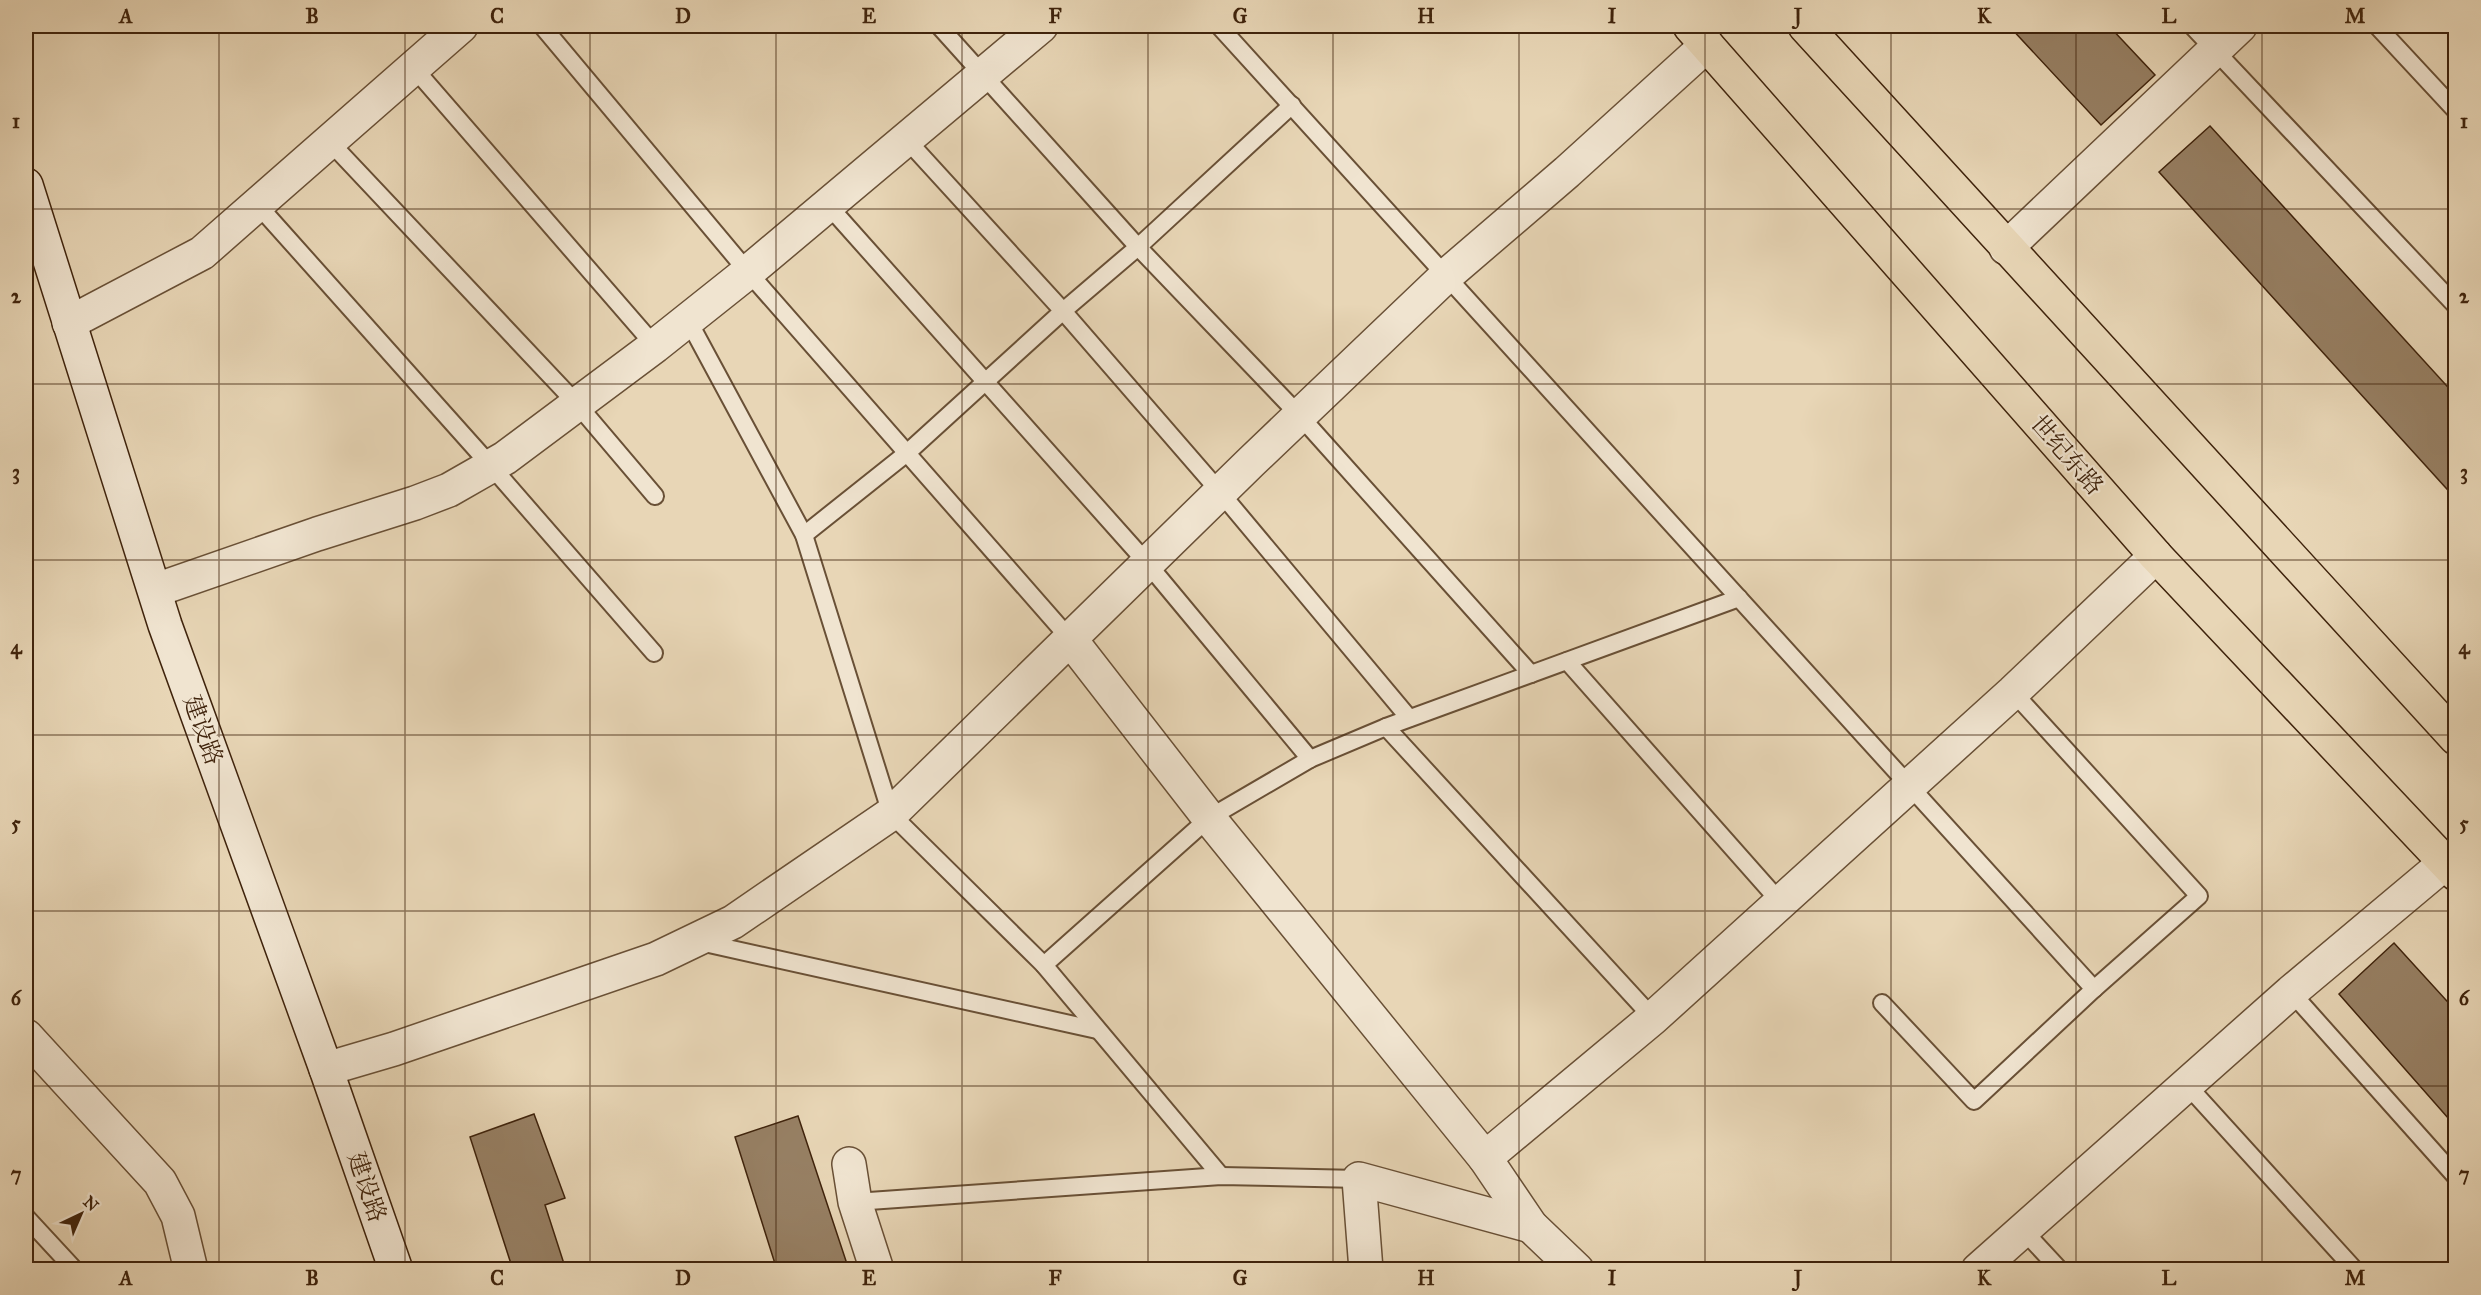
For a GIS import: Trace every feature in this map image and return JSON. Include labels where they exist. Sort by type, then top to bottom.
[{"type":"main road","points":[[1805,26],[2456,738]]},
{"type":"main road","name":"世纪东路","points":[[1699,35],[2156,556],[2450,868]]},
{"type":"street","points":[[69,324],[202,253],[461,26]]},
{"type":"street","points":[[156,590],[415,503],[449,490],[505,458],[655,346],[748,272],[981,74],[1041,26]]},
{"type":"street","points":[[2006,248],[2240,26]]},
{"type":"street","points":[[326,1069],[394,1049],[656,959],[696,941],[733,922],[891,814],[1220,492],[1447,275],[1567,172],[1699,35]]},
{"type":"street","name":"建设路","points":[[26,185],[145,564],[156,590],[165,625],[396,1269]]},
{"type":"street","points":[[1485,1158],[1653,1018],[2013,692],[2156,556]]},
{"type":"street","points":[[1070,639],[1209,818],[1485,1158],[1531,1227],[1577,1269]]},
{"type":"street","points":[[1978,1269],[2291,992],[2450,868]]},
{"type":"street","points":[[26,1036],[160,1182],[178,1216],[191,1269]]},
{"type":"street","points":[[849,1164],[855,1202],[877,1269]]},
{"type":"street","points":[[1366,1269],[1359,1179],[1531,1227]]},
{"type":"lane","points":[[542,26],[748,272],[1070,639]]},
{"type":"lane","points":[[939,26],[1138,247],[1300,416],[1530,674]]},
{"type":"lane","points":[[1219,26],[2094,989]]},
{"type":"lane","points":[[2192,26],[2456,306]]},
{"type":"lane","points":[[2378,26],[2456,111]]},
{"type":"lane","points":[[413,67],[655,346]]},
{"type":"lane","points":[[804,535],[907,453],[988,382],[1063,311],[1138,247],[1292,105]]},
{"type":"lane","points":[[906,139],[1063,311],[1220,492],[1410,718]]},
{"type":"lane","points":[[329,141],[577,404],[655,496]]},
{"type":"lane","points":[[257,204],[654,653]]},
{"type":"lane","points":[[827,204],[1148,563],[1310,759]]},
{"type":"lane","points":[[688,320],[804,535],[891,814],[1044,965],[1221,1176]]},
{"type":"lane","points":[[1044,965],[1209,818],[1310,759],[1386,726],[1739,598]]},
{"type":"lane","points":[[1567,661],[1781,903]]},
{"type":"lane","points":[[1882,1003],[1974,1101],[2094,989],[2199,896],[2013,692]]},
{"type":"lane","points":[[1386,726],[1653,1018]]},
{"type":"lane","points":[[696,941],[1097,1030]]},
{"type":"lane","points":[[2291,992],[2456,1177]]},
{"type":"lane","points":[[2187,1085],[2355,1269]]},
{"type":"lane","points":[[855,1202],[1221,1176],[1359,1179]]},
{"type":"lane","points":[[26,1217],[75,1269]]},
{"type":"lane","points":[[2023,1230],[2060,1269]]},
{"type":"building","points":[[2009,26],[2109,26],[2155,75],[2101,125]]},
{"type":"building","points":[[2210,126],[2456,396],[2456,499],[2159,172]]},
{"type":"building","points":[[2394,943],[2456,1011],[2456,1127],[2339,994]]},
{"type":"building","points":[[534,1114],[565,1198],[545,1205],[566,1270],[513,1270],[470,1137]]},
{"type":"building","points":[[798,1116],[849,1270],[777,1270],[735,1137]]}]
